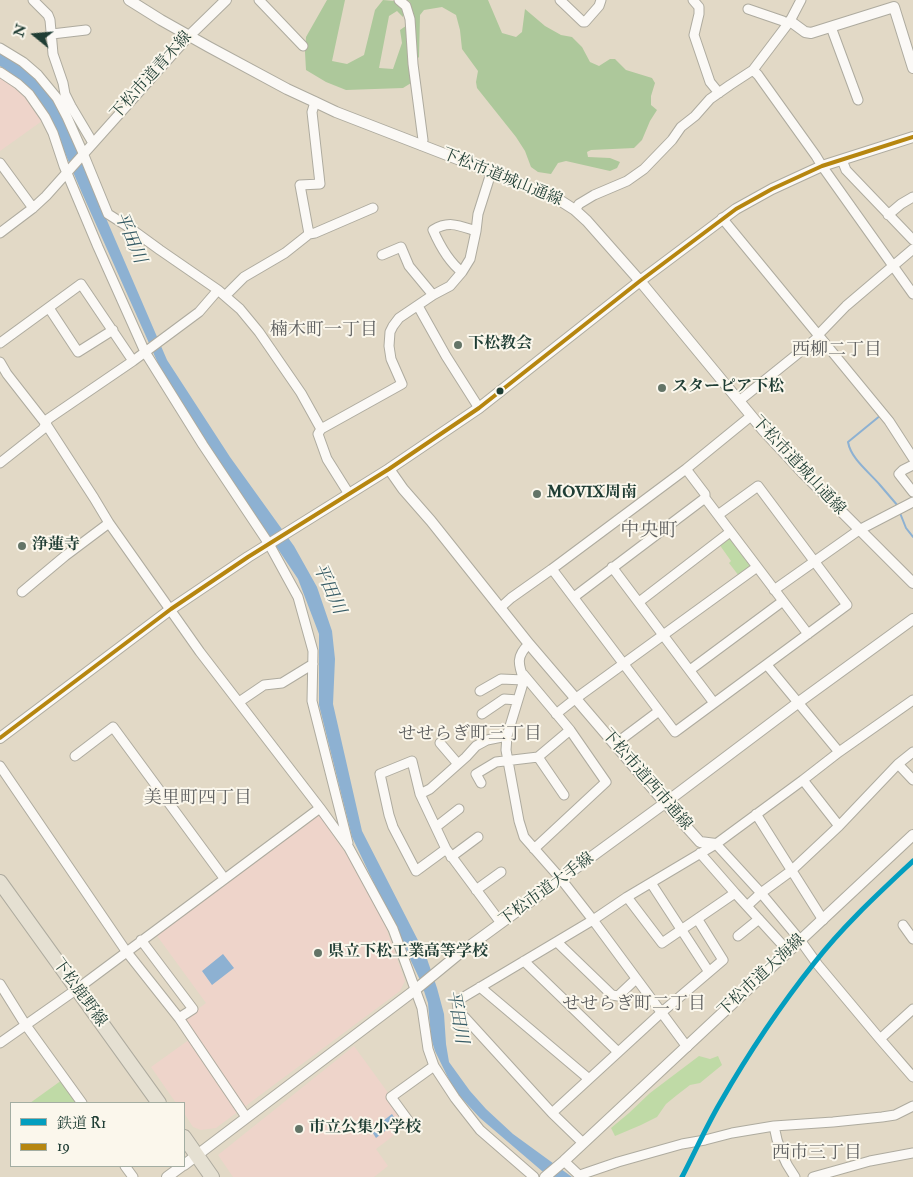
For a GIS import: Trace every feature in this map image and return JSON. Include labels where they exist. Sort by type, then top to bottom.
[{"type":"main road","name":"下松鹿野線","points":[[0,882],[158,1102]]},
{"type":"main road","points":[[185,1138],[212,1177]]},
{"type":"street","points":[[33,0],[48,15],[54,59],[63,83],[64,94],[93,143]]},
{"type":"street","points":[[129,0],[189,36]]},
{"type":"street","name":"下松市道青木線","points":[[68,171],[189,36],[226,0]]},
{"type":"street","points":[[259,0],[303,46]]},
{"type":"street","points":[[399,0],[406,6],[410,19],[413,64],[423,140],[421,145]]},
{"type":"street","points":[[560,0],[583,22],[599,6],[601,0]]},
{"type":"street","points":[[693,0],[699,7],[694,35],[710,82],[719,92]]},
{"type":"street","points":[[575,210],[579,204],[594,195],[627,181],[644,169],[672,140],[681,127],[710,100],[753,70],[789,22],[801,0]]},
{"type":"street","points":[[748,8],[789,22],[811,33],[893,4],[913,68]]},
{"type":"street","points":[[831,27],[858,100]]},
{"type":"street","points":[[52,34],[86,30]]},
{"type":"street","name":"下松市道城山通線","points":[[189,36],[315,102],[553,196],[575,210],[602,237],[739,401],[802,472],[913,583]]},
{"type":"street","points":[[0,48],[23,62],[38,75],[57,98],[67,117],[108,214],[222,293],[240,309],[259,332],[301,393],[321,429]]},
{"type":"street","points":[[753,70],[787,115],[913,294]]},
{"type":"street","points":[[0,72],[24,88],[45,117],[98,247],[146,351],[203,445],[270,543],[298,597],[313,651],[312,701],[349,848]]},
{"type":"street","points":[[309,234],[300,185],[320,184],[312,112],[315,102]]},
{"type":"street","points":[[0,738],[171,609],[248,556],[389,469],[479,408],[722,218],[772,189],[822,166],[913,137]]},
{"type":"street","points":[[842,160],[846,170],[913,240]]},
{"type":"street","points":[[0,163],[33,208]]},
{"type":"street","points":[[0,233],[33,208],[68,171]]},
{"type":"street","points":[[349,494],[327,459],[318,434],[321,429],[402,384],[390,359],[389,346],[392,326],[399,318],[450,286],[462,272],[470,259],[478,214],[491,173]]},
{"type":"street","points":[[888,215],[913,197]]},
{"type":"street","points":[[0,462],[43,429],[48,419],[133,362],[244,277],[285,253],[309,234],[373,208]]},
{"type":"street","points":[[722,218],[889,420],[913,458]]},
{"type":"street","points":[[462,272],[456,268],[433,230],[440,226],[453,224],[476,231]]},
{"type":"street","points":[[382,255],[401,246],[409,266],[433,295]]},
{"type":"street","points":[[739,401],[816,339],[846,306],[913,249]]},
{"type":"street","points":[[0,344],[81,284],[133,362]]},
{"type":"street","points":[[418,306],[446,356],[479,408]]},
{"type":"street","points":[[49,308],[78,352],[112,330]]},
{"type":"street","points":[[0,362],[3,376],[46,424],[109,523],[200,652],[349,848],[392,929],[418,987],[428,1049],[434,1066],[455,1098],[480,1130],[534,1177]]},
{"type":"street","points":[[500,608],[686,469],[752,416]]},
{"type":"street","points":[[913,465],[899,474],[913,492]]},
{"type":"street","name":"下松市道西市通線","points":[[389,469],[403,489],[575,699],[700,842],[716,844],[761,893],[818,965],[913,1077]]},
{"type":"street","points":[[686,469],[730,532],[808,634]]},
{"type":"street","points":[[552,569],[675,732],[847,605],[758,486],[718,515]]},
{"type":"street","points":[[574,597],[705,498]]},
{"type":"street","points":[[774,590],[859,530],[913,502]]},
{"type":"street","points":[[22,592],[109,523]]},
{"type":"street","points":[[639,602],[730,532]]},
{"type":"street","points":[[612,567],[714,703]]},
{"type":"street","points":[[556,714],[758,567]]},
{"type":"street","points":[[690,670],[782,601]]},
{"type":"street","name":"下松市道大手線","points":[[185,1164],[460,953],[913,619]]},
{"type":"street","points":[[530,644],[523,650],[519,658],[522,676],[518,700],[507,736],[507,760],[524,837],[561,879],[593,920],[687,1046]]},
{"type":"street","points":[[239,702],[264,685],[282,683],[313,664]]},
{"type":"street","points":[[767,665],[839,752]]},
{"type":"street","points":[[480,691],[501,679],[522,676]]},
{"type":"street","points":[[522,676],[570,730],[606,782],[534,849]]},
{"type":"street","points":[[482,714],[504,699],[518,700]]},
{"type":"street","points":[[583,1143],[552,1113],[458,1010],[457,1001],[716,844],[839,752],[913,700]]},
{"type":"street","points":[[615,744],[659,711]]},
{"type":"street","points":[[75,756],[113,727],[224,878]]},
{"type":"street","points":[[481,783],[476,774],[496,762],[538,757],[570,730]]},
{"type":"street","points":[[420,794],[430,789],[476,746],[487,740],[507,736]]},
{"type":"street","points":[[440,743],[458,764]]},
{"type":"street","points":[[747,906],[791,871],[839,826],[898,764],[913,752]]},
{"type":"street","points":[[538,757],[564,795]]},
{"type":"street","points":[[478,837],[449,853],[416,871],[393,827],[380,774],[412,761],[420,794],[449,853],[501,923]]},
{"type":"street","points":[[898,764],[913,780]]},
{"type":"street","points":[[0,766],[126,951],[179,1018],[246,1117]]},
{"type":"street","points":[[803,780],[839,826]]},
{"type":"street","points":[[0,1043],[320,808]]},
{"type":"street","points":[[436,827],[458,809]]},
{"type":"street","points":[[756,814],[823,920]]},
{"type":"street","name":"下松市道大海線","points":[[545,1177],[913,835]]},
{"type":"street","points":[[700,853],[788,951]]},
{"type":"street","points":[[476,890],[500,872]]},
{"type":"street","points":[[651,883],[709,972]]},
{"type":"street","points":[[627,897],[662,943],[735,893]]},
{"type":"street","points":[[738,936],[759,919]]},
{"type":"street","points":[[552,1113],[662,1012],[723,960],[698,920]]},
{"type":"street","points":[[903,925],[913,939]]},
{"type":"street","points":[[141,940],[193,1009],[179,1018]]},
{"type":"street","points":[[557,942],[612,995],[618,996],[636,979]]},
{"type":"street","points":[[524,961],[618,1052]]},
{"type":"street","points":[[0,984],[4,997],[26,1024],[81,1102]]},
{"type":"street","points":[[480,987],[589,1079]]},
{"type":"street","points":[[880,1039],[913,1009]]},
{"type":"street","points":[[410,1123],[391,1097],[434,1066]]},
{"type":"street","points":[[564,1161],[580,1176],[618,1162],[682,1144],[732,1133],[774,1126],[882,1117],[894,1115],[913,1106]]},
{"type":"street","points":[[774,1126],[776,1140],[789,1169],[795,1177]]},
{"type":"street","points":[[813,1177],[870,1161],[913,1153]]},
{"type":"street","name":"下松市道大手線","points":[[167,1177],[180,1167]]},
{"type":"shaded area","points":[[0,76],[17,86],[42,121],[0,151]]},
{"type":"shaded area","points":[[318,813],[364,880],[384,922],[405,981],[400,991],[216,1128],[201,1130],[193,1127],[185,1115],[185,1102],[175,1102],[151,1067],[193,1037],[182,1021],[206,1003],[155,933]]},
{"type":"shaded area","points":[[354,1046],[410,1123],[376,1149],[388,1166],[374,1177],[233,1177],[218,1155]]},
{"type":"green space","points":[[327,0],[345,0],[332,61],[347,64],[364,55],[375,10],[383,0],[394,1],[405,10],[403,17],[397,11],[389,16],[379,68],[393,69],[402,43],[400,30],[413,21],[410,2],[407,0],[488,0],[502,33],[516,37],[522,32],[525,9],[545,26],[561,35],[572,37],[582,47],[590,62],[599,66],[610,59],[615,59],[626,70],[652,78],[655,83],[651,96],[651,105],[657,110],[642,140],[634,148],[591,150],[587,152],[588,157],[610,158],[620,162],[617,168],[610,171],[566,161],[558,163],[551,174],[538,172],[531,167],[525,151],[516,137],[477,88],[478,71],[462,49],[456,15],[442,7],[424,10],[420,15],[419,57],[411,65],[411,83],[403,88],[346,90],[326,82],[306,70],[306,37]]},
{"type":"green space","points":[[730,536],[753,565],[739,576],[729,563],[731,561],[719,544]]},
{"type":"green space","points":[[699,1056],[710,1059],[718,1056],[722,1065],[700,1083],[690,1085],[677,1095],[666,1104],[657,1117],[615,1136],[611,1128],[650,1093]]},
{"type":"green space","points":[[62,1080],[77,1102],[31,1102]]},
{"type":"water","points":[[0,52],[18,63],[35,77],[55,100],[67,121],[96,195],[167,360],[230,457],[294,546],[317,587],[332,631],[335,659],[333,704],[362,831],[426,956],[444,1014],[449,1062],[486,1109],[513,1134],[572,1177],[549,1177],[480,1118],[454,1090],[435,1051],[431,1038],[428,1003],[421,982],[352,837],[319,705],[319,634],[298,579],[201,434],[161,370],[82,193],[54,124],[25,85],[0,66]]},
{"type":"water","points":[[223,954],[234,968],[212,985],[202,971]]},
{"type":"water","points":[[392,1114],[397,1122],[376,1138],[371,1130]]},
{"type":"waterway","points":[[881,415],[848,442],[857,460],[898,506]]},
{"type":"waterway","points":[[900,513],[906,528],[913,537]]},
{"type":"rail line","name":"R1","points":[[682,1177],[710,1121],[731,1085],[753,1048],[789,996],[838,935],[913,861]]},
{"type":"transit line","name":"19","points":[[0,738],[171,609],[248,557],[389,469],[479,408],[640,281],[736,209],[772,189],[822,166],[913,137]]},
{"type":"place","name":"下松教会","points":[[458,345]]},
{"type":"place","name":"スターピア下松","points":[[662,388]]},
{"type":"place","name":"MOVIX周南","points":[[537,494]]},
{"type":"place","name":"浄蓮寺","points":[[22,546]]},
{"type":"place","name":"県立下松工業高等学校","points":[[318,953]]},
{"type":"place","name":"市立公集小学校","points":[[299,1129]]},
{"type":"district","name":"楠木町一丁目","points":[[324,331]]},
{"type":"district","name":"西柳二丁目","points":[[837,351]]},
{"type":"district","name":"中央町","points":[[649,532]]},
{"type":"district","name":"せせらぎ町三丁目","points":[[470,735]]},
{"type":"district","name":"美里町四丁目","points":[[198,799]]},
{"type":"district","name":"せせらぎ町二丁目","points":[[634,1005]]},
{"type":"district","name":"西市三丁目","points":[[817,1154]]},
{"type":"water label","name":"平田川","points":[[129,238]]},
{"type":"water label","name":"平田川","points":[[328,589]]},
{"type":"water label","name":"平田川","points":[[456,1017]]}]
